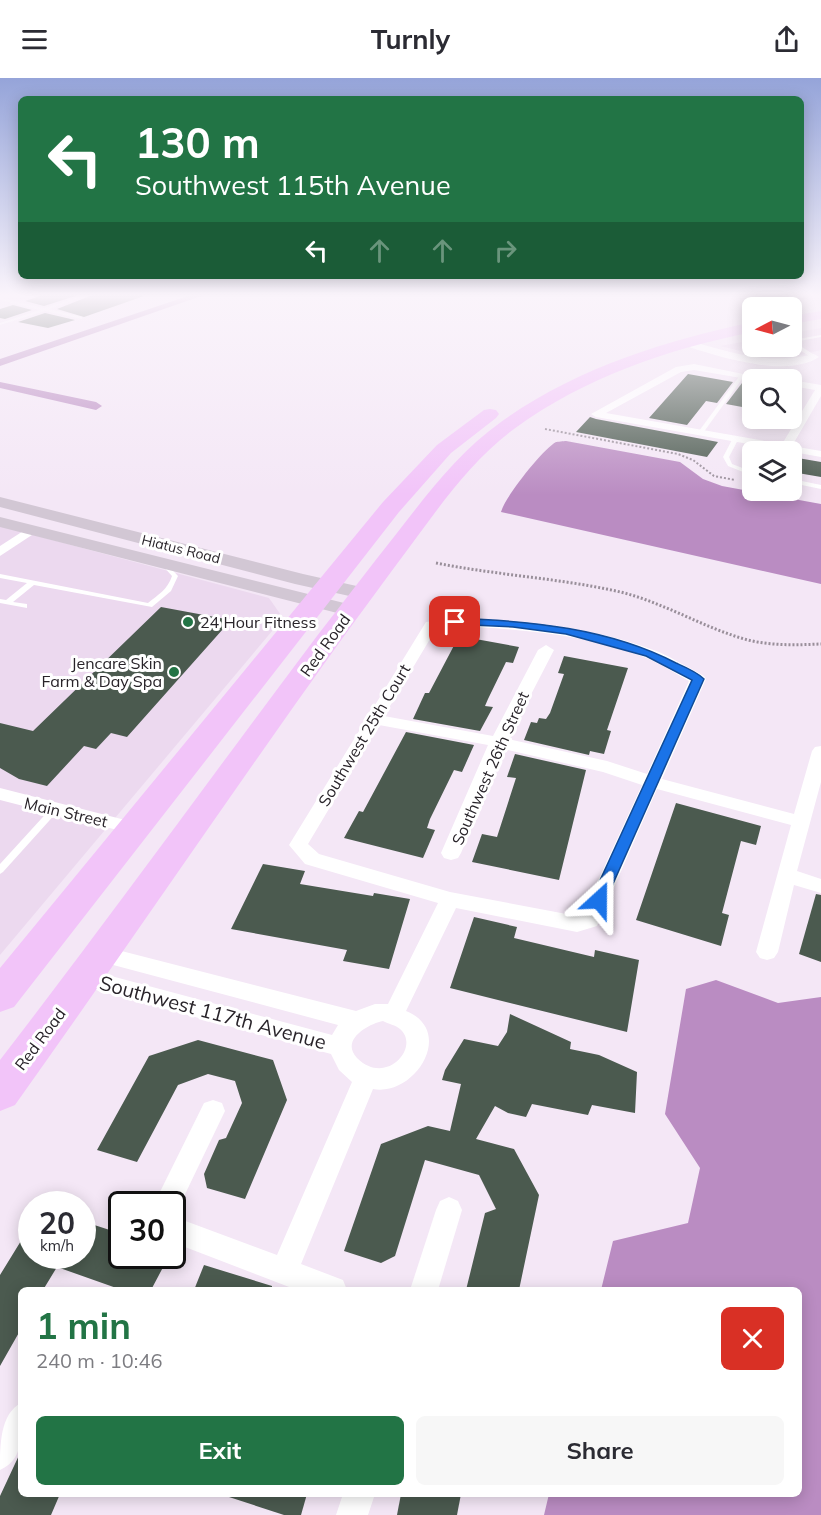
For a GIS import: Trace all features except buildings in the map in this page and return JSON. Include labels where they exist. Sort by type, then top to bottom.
[{"type":"highway","points":[[547,381],[592,361]]},
{"type":"highway","points":[[600,374],[605,365],[616,361]]},
{"type":"highway","name":"Red Road","points":[[0,1092],[356,602],[426,510],[473,454],[508,425],[562,391],[631,361]]},
{"type":"highway","name":"Red Road","points":[[0,996],[391,507],[444,449],[481,420],[509,403]]},
{"type":"main road","name":"Hiatus Road","points":[[0,502],[321,594]]},
{"type":"main road","name":"Hiatus Road","points":[[0,522],[164,564],[356,602]]},
{"type":"street","points":[[742,375],[694,367],[679,369],[596,414],[753,441]]},
{"type":"street","points":[[790,441],[821,388],[802,385]]},
{"type":"street","points":[[802,450],[821,454]]},
{"type":"street","points":[[0,552],[31,530]]},
{"type":"street","name":"Southwest 25th Court","points":[[450,898],[312,859],[298,845],[431,625],[455,622],[513,624],[567,631],[650,654],[698,679],[652,782]]},
{"type":"street","name":"Southwest 26th Street","points":[[451,854],[498,742],[546,650]]},
{"type":"street","points":[[374,719],[498,742],[608,767],[652,782],[810,814]]},
{"type":"street","points":[[767,952],[786,875],[810,814],[821,751]]},
{"type":"street","points":[[394,1014],[450,898],[577,924],[590,920],[652,782]]},
{"type":"street","name":"Main Street","points":[[0,794],[133,828]]},
{"type":"street","points":[[786,875],[821,886]]},
{"type":"street","name":"Southwest 117th Avenue","points":[[93,966],[356,1020]]},
{"type":"street","name":"Southwest 117th Avenue","points":[[93,966],[341,1047]]},
{"type":"street","points":[[374,1013],[394,1014],[412,1026],[417,1036],[417,1056],[401,1073],[378,1079],[366,1077],[348,1065],[343,1056],[341,1047],[345,1032],[356,1020],[374,1013]]},
{"type":"street","points":[[284,1272],[366,1077]]},
{"type":"street","points":[[173,1191],[213,1111]]},
{"type":"street","points":[[425,1287],[449,1210]]},
{"type":"street","points":[[186,1234],[325,1287]]},
{"type":"street","points":[[0,1454],[18,1423]]},
{"type":"street","points":[[352,1515],[358,1497]]},
{"type":"lane","points":[[700,432],[742,376]]},
{"type":"lane","points":[[736,438],[726,457],[730,465],[742,470]]},
{"type":"lane","points":[[802,483],[821,487]]},
{"type":"lane","points":[[0,576],[149,605],[165,595],[175,579],[164,564]]},
{"type":"lane","points":[[4,602],[32,582]]},
{"type":"lane","points":[[4,602],[24,606]]},
{"type":"lane","points":[[0,870],[56,810]]},
{"type":"path","points":[[545,429],[678,454],[693,460],[714,476],[742,482]]},
{"type":"path","points":[[436,563],[534,580],[617,591],[649,600],[746,639],[765,644],[821,644]]},
{"type":"shaded area","points":[[566,441],[680,462],[703,479],[742,490],[742,501],[802,501],[821,504],[821,584],[501,512],[517,485],[534,463],[556,442]]},
{"type":"shaded area","points":[[0,526],[269,598],[283,618],[0,955]]},
{"type":"shaded area","points":[[716,980],[778,1003],[821,997],[821,1515],[544,1515],[548,1497],[802,1497],[802,1287],[602,1287],[613,1241],[688,1223],[700,1168],[665,1114],[686,989]]},
{"type":"waterway","points":[[0,363],[6,361]]},
{"type":"waterway","points":[[0,385],[96,406]]},
{"type":"place","name":"24 Hour Fitness","points":[[188,622]]},
{"type":"place","name":"Jencare Skin Farm & Day Spa","points":[[174,672]]},
{"type":"route","points":[[455,622],[513,624],[567,631],[650,654],[698,679],[599,900]]}]
